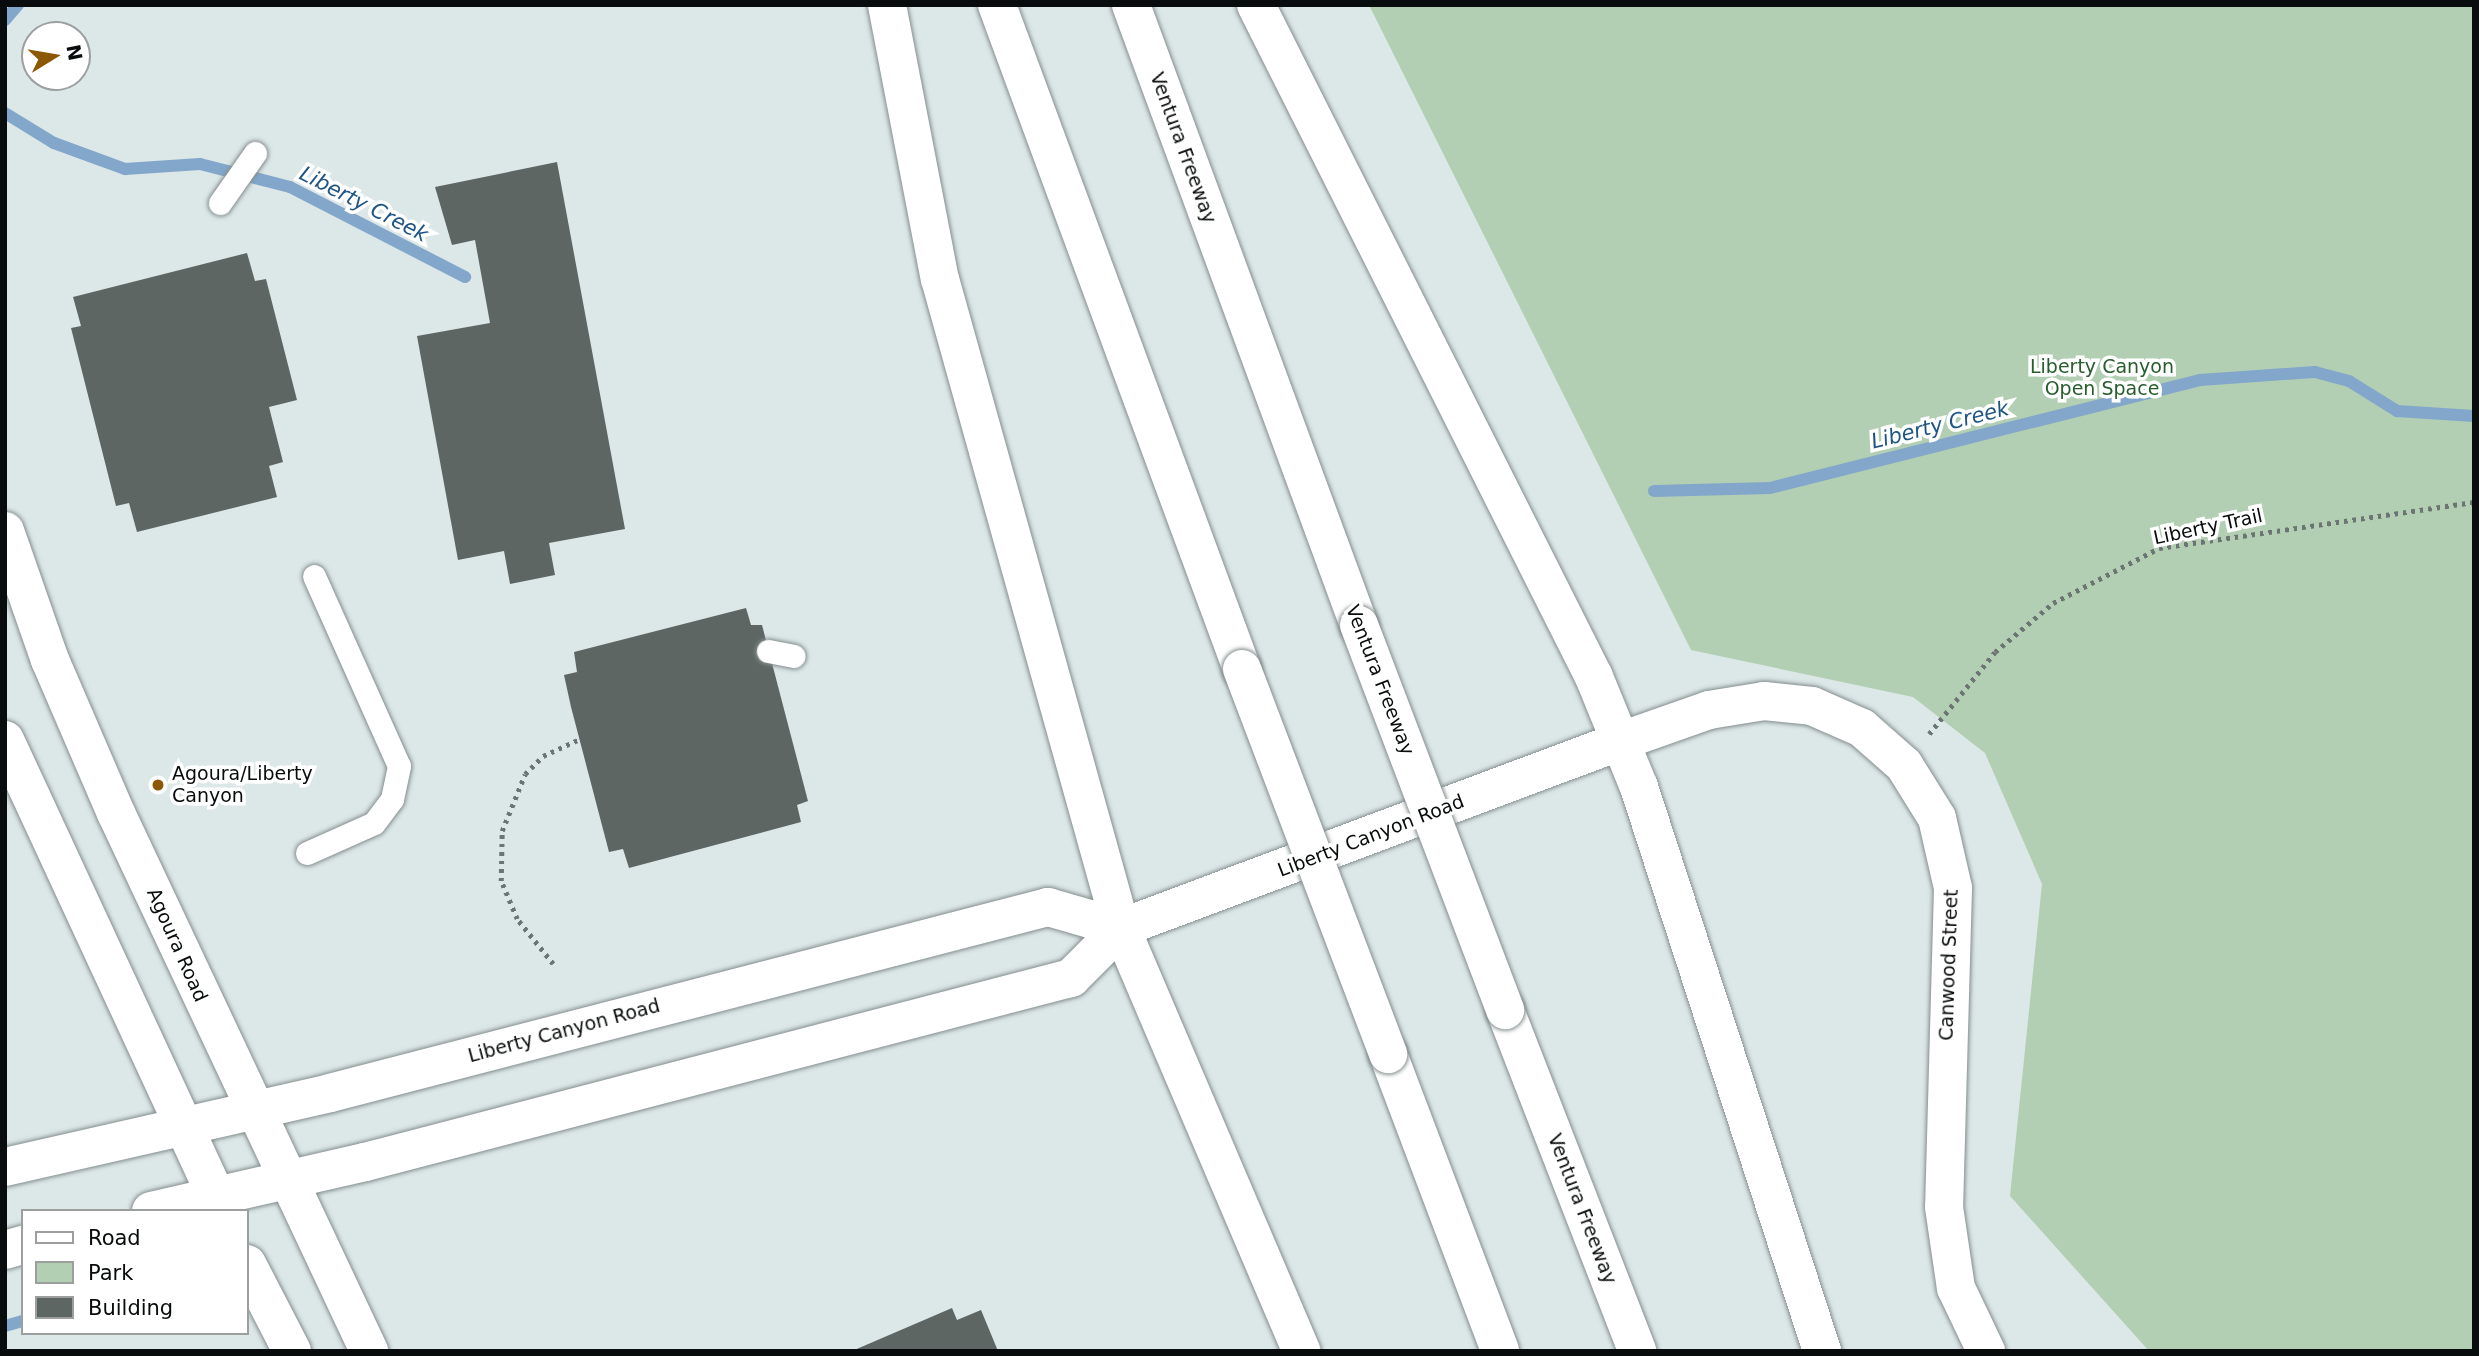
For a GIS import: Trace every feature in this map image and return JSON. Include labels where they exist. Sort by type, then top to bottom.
[{"type":"main road","points":[[887,5],[940,279],[1121,928],[1301,1351]]},
{"type":"main road","points":[[997,5],[1242,669],[1500,1351]]},
{"type":"main road","name":"Ventura Freeway","points":[[1131,5],[1359,625],[1637,1351]]},
{"type":"main road","points":[[1256,5],[1621,741],[1822,1351]]},
{"type":"main road","name":"Agoura Road","points":[[5,531],[50,660],[254,1111],[369,1351]]},
{"type":"main road","name":"Canwood Street","points":[[1621,741],[1709,709],[1764,701],[1812,706],[1862,728],[1904,765],[1937,818],[1953,888],[1944,1208],[1956,1289],[1986,1351]]},
{"type":"main road","points":[[5,740],[220,1203]]},
{"type":"main road","name":"Liberty Canyon Road","points":[[168,1209],[220,1203],[286,1180],[1071,978],[1121,928],[1621,741]]},
{"type":"main road","name":"Liberty Canyon Road","points":[[5,1167],[254,1111],[1048,907],[1121,928]]},
{"type":"main road","points":[[248,1266],[292,1351]]},
{"type":"lane","points":[[221,201],[255,153]]},
{"type":"lane","points":[[307,853],[374,823],[392,799],[400,766],[314,576]]},
{"type":"lane","points":[[768,651],[794,656]]},
{"type":"path","name":"Liberty Trail","points":[[1904,765],[1995,652],[2053,603],[2112,570],[2159,548],[2269,527],[2474,502]]},
{"type":"path","points":[[553,964],[517,919],[501,881],[502,831],[525,774],[543,756],[580,739]]},
{"type":"green space","name":"Liberty Canyon Open Space","points":[[1369,5],[2474,5],[2474,1351],[2149,1351],[2010,1196],[2042,884],[1985,753],[1913,697],[1691,650]]},
{"type":"building","points":[[557,162],[625,529],[549,543],[555,575],[510,584],[504,551],[458,560],[417,336],[490,323],[475,240],[452,245],[435,187]]},
{"type":"building","points":[[247,253],[255,281],[266,279],[297,400],[269,407],[283,462],[269,466],[277,497],[137,532],[129,503],[116,506],[71,328],[81,326],[73,297]]},
{"type":"building","points":[[746,608],[751,625],[762,625],[808,801],[797,805],[801,822],[629,868],[623,849],[609,852],[571,707],[564,675],[577,672],[574,652]]},
{"type":"building","points":[[952,1308],[957,1320],[981,1310],[998,1351],[852,1351]]},
{"type":"waterway","points":[[5,20],[18,5]]},
{"type":"waterway","name":"Liberty Creek","points":[[5,113],[54,143],[125,169],[200,164],[290,187],[465,277]]},
{"type":"waterway","name":"Liberty Creek","points":[[1654,491],[1770,488],[2200,380],[2315,372],[2349,381],[2397,411],[2474,416]]},
{"type":"waterway","name":"Liberty Creek","points":[[5,1326],[21,1322]]},
{"type":"place","name":"Agoura/Liberty Canyon","points":[[158,785]]}]
